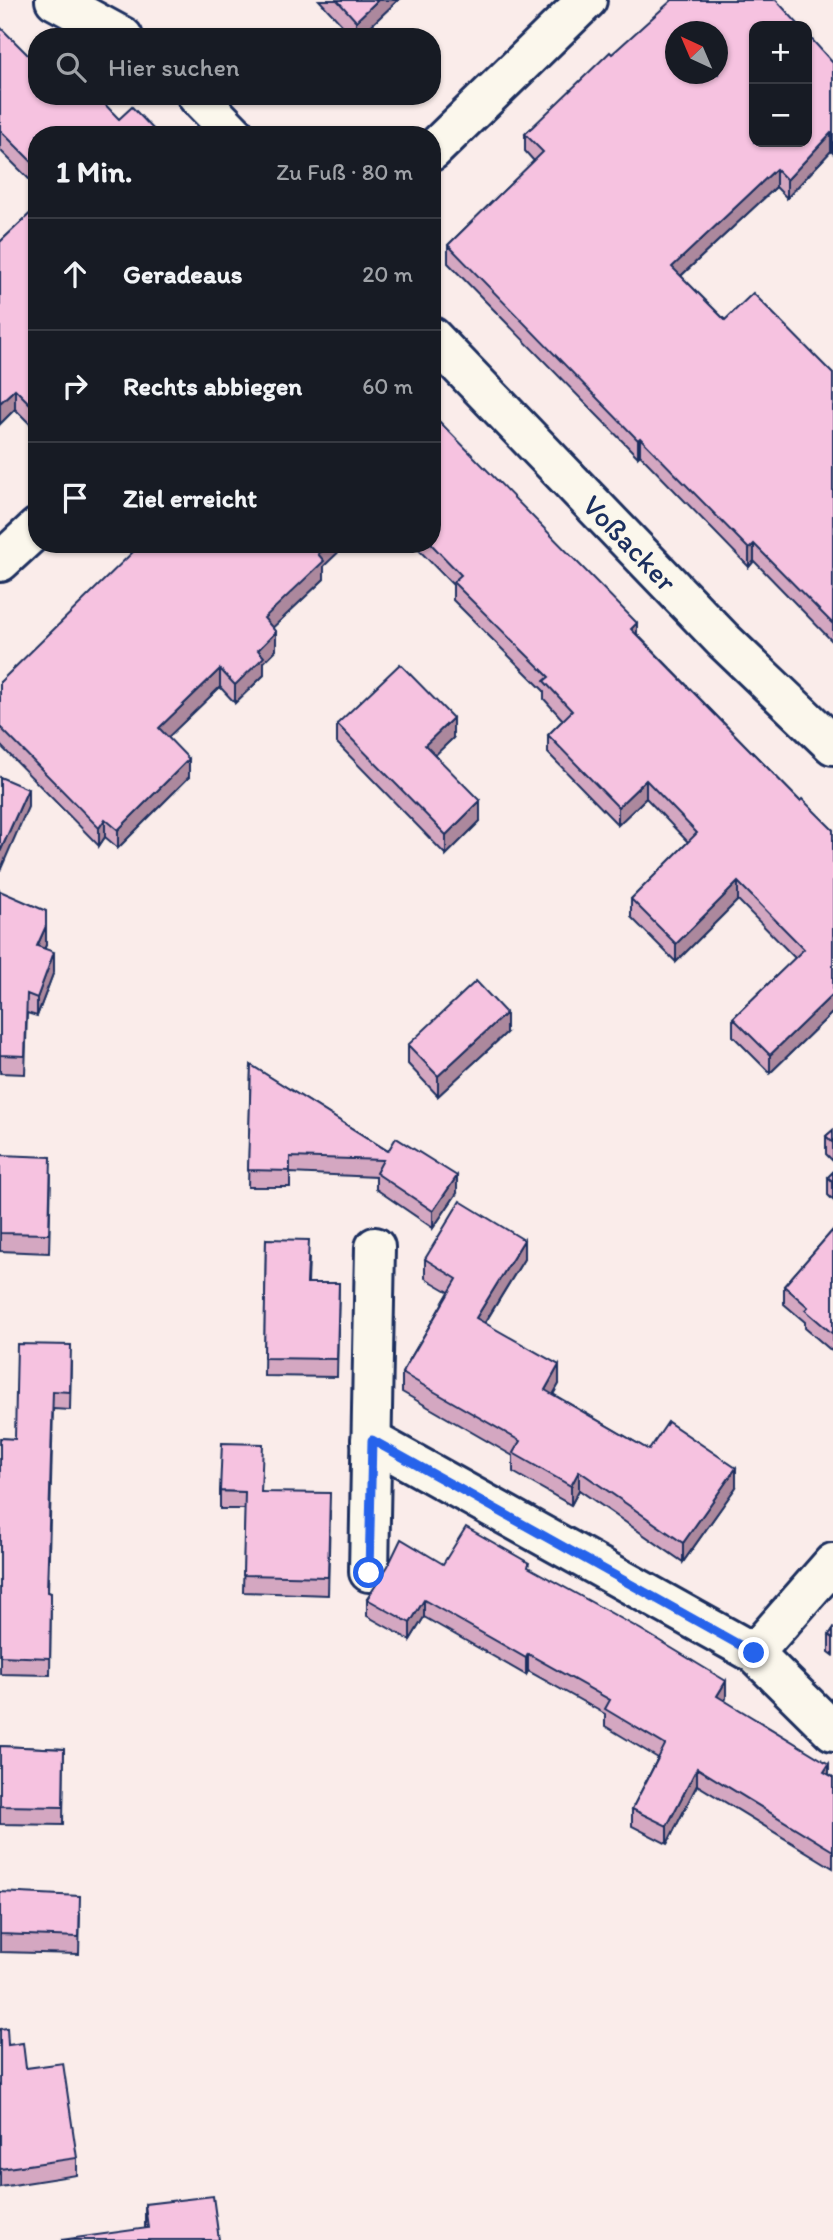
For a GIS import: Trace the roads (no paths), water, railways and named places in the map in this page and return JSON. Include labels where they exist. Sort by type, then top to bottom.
[{"type":"street","points":[[55,0],[106,28]]},
{"type":"street","points":[[441,142],[587,0]]},
{"type":"street","points":[[206,105],[226,126]]},
{"type":"street","name":"Voßacker","points":[[441,346],[723,639],[833,746]]},
{"type":"street","points":[[0,562],[28,536]]},
{"type":"street","points":[[369,1573],[375,1247]]},
{"type":"street","points":[[372,1440],[754,1653],[833,1731]]},
{"type":"street","points":[[754,1653],[833,1563]]}]
